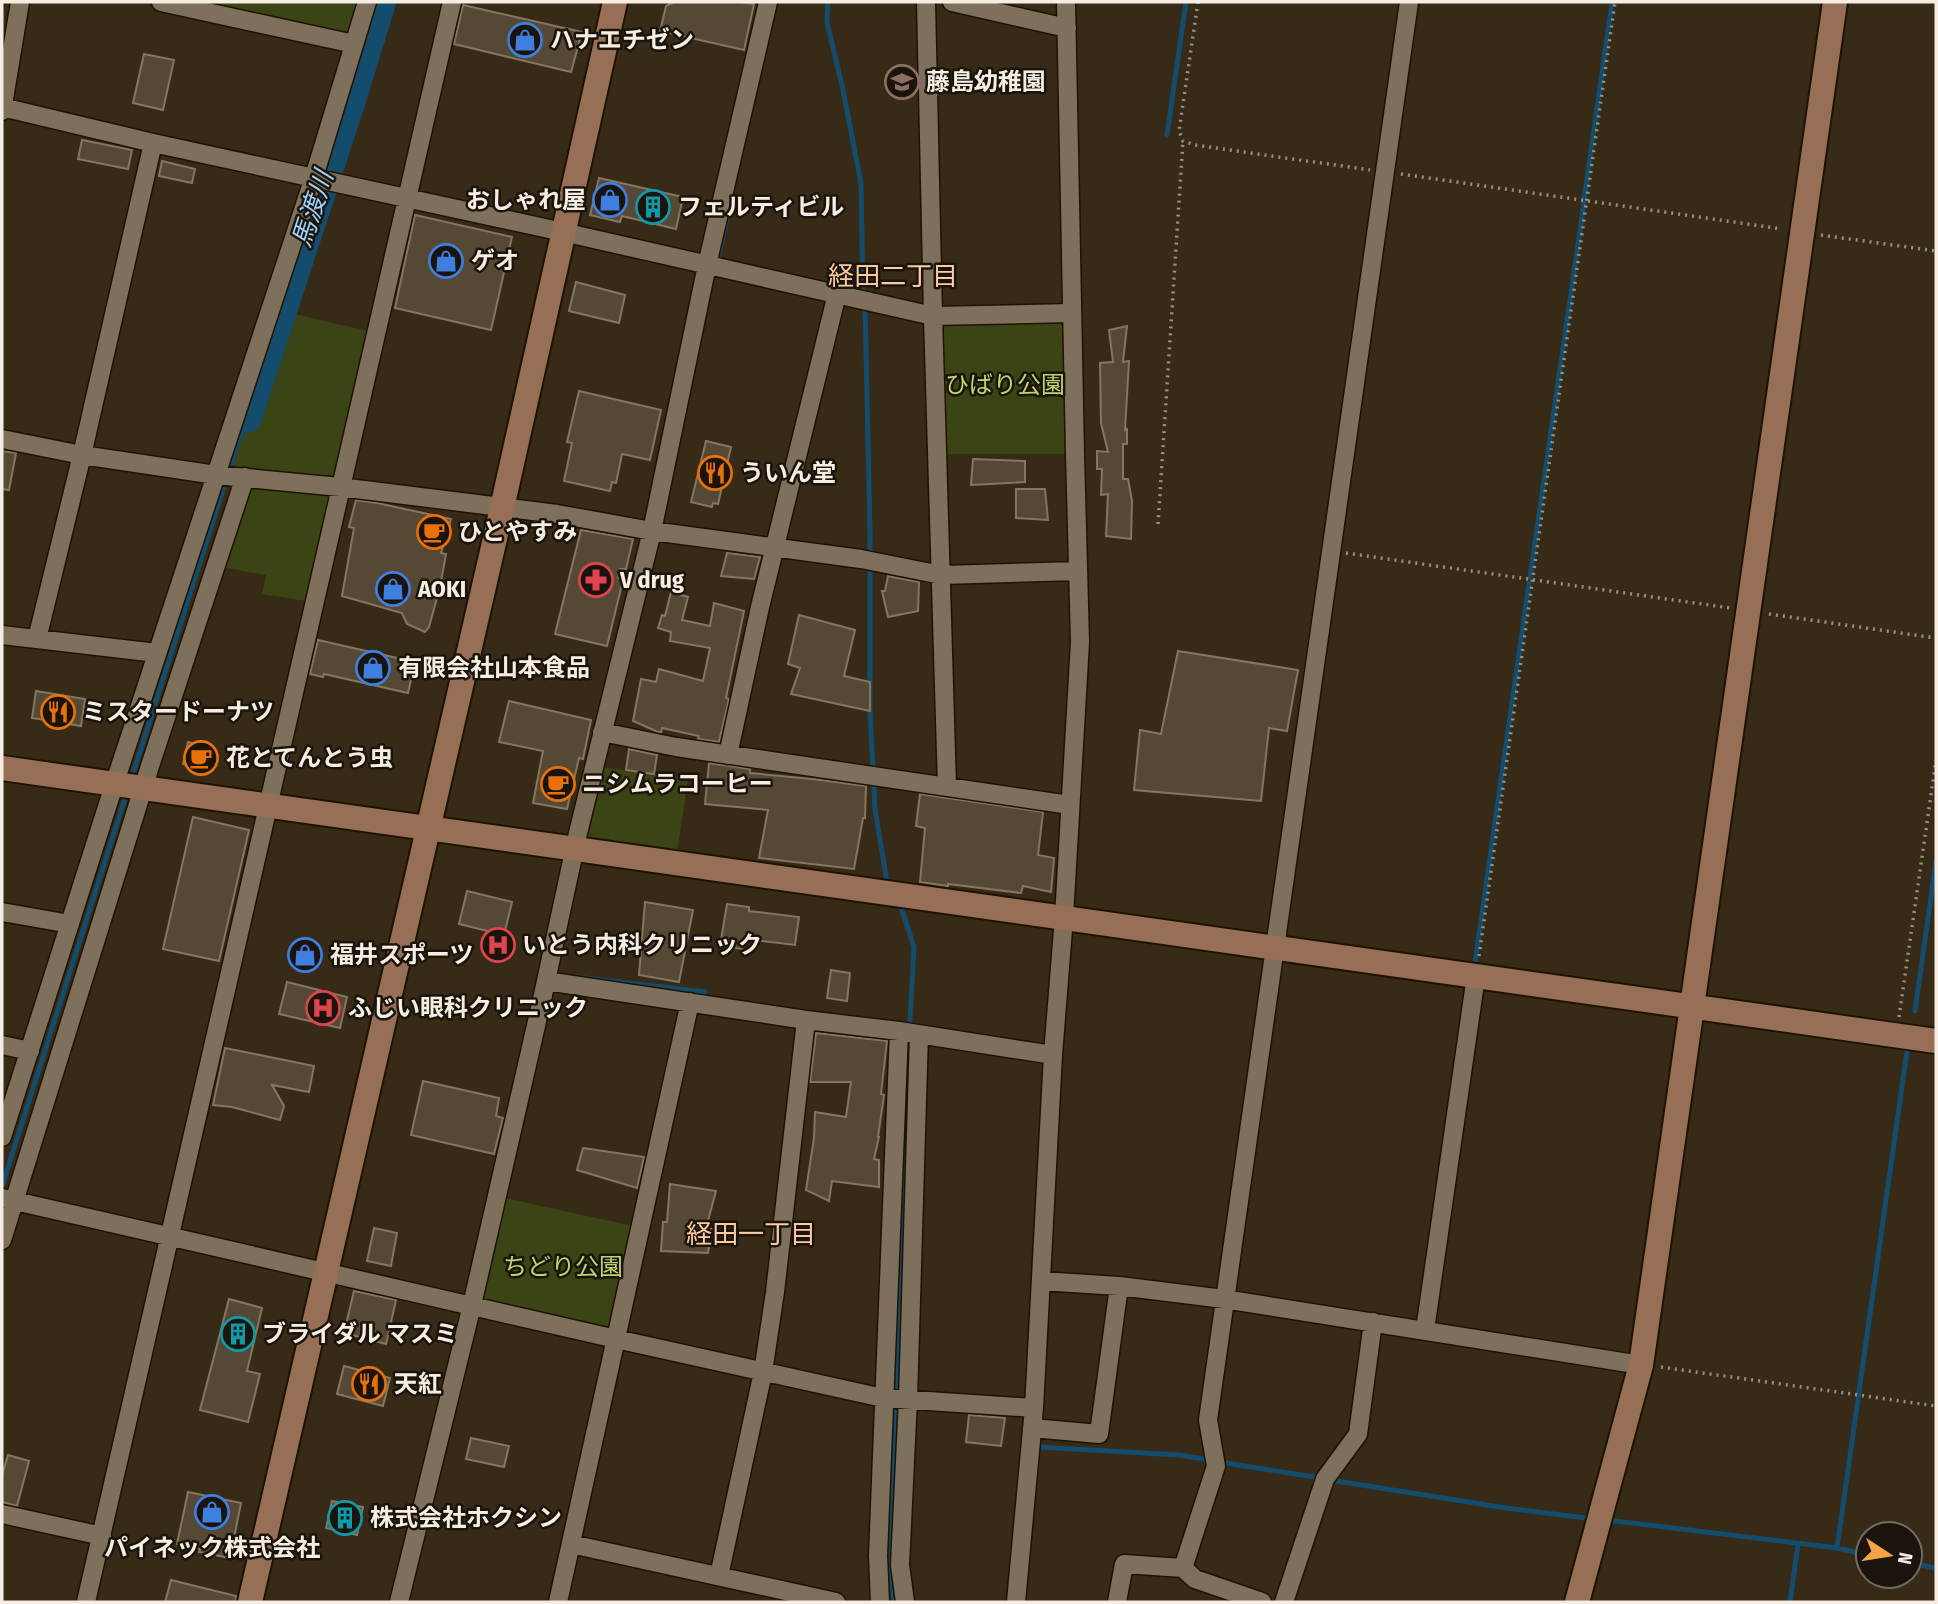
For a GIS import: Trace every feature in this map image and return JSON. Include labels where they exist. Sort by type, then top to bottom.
[{"type":"street","points":[[20,2],[2,109],[933,316],[1072,313]]},
{"type":"street","points":[[161,2],[354,44]]},
{"type":"street","points":[[2,1137],[114,785],[314,177],[367,2]]},
{"type":"street","points":[[86,1602],[452,2]]},
{"type":"street","points":[[250,1602],[502,508],[615,2]]},
{"type":"street","points":[[399,1602],[472,1306],[574,848],[652,531],[707,265],[768,2]]},
{"type":"street","points":[[926,2],[947,788]]},
{"type":"street","points":[[1016,1602],[1034,1408],[1053,1055],[1080,642],[1066,2]]},
{"type":"street","points":[[1183,1568],[1216,1466],[1208,1420],[1409,2]]},
{"type":"street","points":[[1577,1602],[1641,1364],[1835,2]]},
{"type":"street","points":[[959,3],[1067,28]]},
{"type":"street","points":[[37,639],[82,456],[153,143]]},
{"type":"street","points":[[728,755],[750,647],[837,294]]},
{"type":"street","points":[[2,439],[82,456],[216,475],[340,487],[557,514],[652,531],[861,559],[941,575],[1078,571]]},
{"type":"street","points":[[2,1240],[8,1200],[246,477]]},
{"type":"street","points":[[2,635],[157,653]]},
{"type":"street","points":[[602,732],[676,747],[1070,805]]},
{"type":"street","points":[[2,768],[1936,1041]]},
{"type":"street","points":[[2,912],[70,924]]},
{"type":"street","points":[[1425,1331],[1476,976]]},
{"type":"street","points":[[546,981],[1053,1055]]},
{"type":"street","points":[[558,1602],[690,1002]]},
{"type":"street","points":[[719,1576],[763,1372],[775,1292],[806,1020]]},
{"type":"street","points":[[880,1602],[878,1556],[883,1398],[899,1031]]},
{"type":"street","points":[[905,1602],[900,1565],[919,1034]]},
{"type":"street","points":[[2,1045],[30,1051]]},
{"type":"street","points":[[8,1200],[883,1398],[1034,1408]]},
{"type":"street","points":[[1041,1281],[1119,1286],[1224,1299],[1641,1364]]},
{"type":"street","points":[[1032,1428],[1099,1434],[1119,1286]]},
{"type":"street","points":[[1284,1602],[1325,1479],[1358,1434],[1373,1322]]},
{"type":"street","points":[[2,1514],[102,1536]]},
{"type":"street","points":[[570,1544],[836,1602]]},
{"type":"street","points":[[1116,1602],[1124,1564],[1183,1568],[1219,1595],[1262,1602]]},
{"type":"path","points":[[1158,524],[1183,141],[1179,131],[1198,2]]},
{"type":"path","points":[[1476,976],[1615,2]]},
{"type":"path","points":[[1183,141],[1195,145],[1936,251]]},
{"type":"path","points":[[1330,551],[1936,638]]},
{"type":"path","points":[[1898,1019],[1936,760]]},
{"type":"path","points":[[1641,1364],[1936,1406]]},
{"type":"green space","points":[[174,2],[364,2],[352,40]]},
{"type":"green space","points":[[285,312],[373,332],[306,601],[262,594],[266,575],[216,566],[245,479],[227,474]]},
{"type":"green space","name":"ひばり公園","points":[[1072,313],[1075,454],[938,454],[933,316]]},
{"type":"green space","points":[[601,767],[688,779],[676,860],[584,847]]},
{"type":"green space","name":"ちどり公園","points":[[500,1197],[633,1226],[609,1335],[477,1304]]},
{"type":"building","points":[[674,2],[754,4],[744,50],[660,31],[666,6]]},
{"type":"building","points":[[463,5],[582,32],[571,72],[454,44]]},
{"type":"building","points":[[144,54],[174,60],[163,110],[133,103]]},
{"type":"building","points":[[82,140],[132,150],[128,169],[78,159]]},
{"type":"building","points":[[162,161],[195,169],[192,183],[159,176]]},
{"type":"building","points":[[599,178],[683,197],[676,229],[622,216],[620,222],[590,215]]},
{"type":"building","points":[[415,215],[512,237],[491,330],[395,308]]},
{"type":"building","points":[[576,282],[625,295],[619,323],[569,311]]},
{"type":"building","points":[[1127,326],[1123,362],[1129,361],[1125,430],[1127,429],[1127,444],[1123,444],[1123,479],[1128,479],[1132,501],[1131,539],[1106,536],[1108,494],[1101,495],[1102,469],[1097,469],[1097,451],[1108,452],[1101,423],[1100,363],[1113,362],[1109,330]]},
{"type":"building","points":[[579,391],[661,410],[650,460],[622,454],[616,483],[612,482],[610,491],[564,481],[572,443],[567,442]]},
{"type":"building","points":[[706,441],[731,447],[718,504],[713,503],[712,507],[691,502]]},
{"type":"building","points":[[2,451],[16,453],[9,490],[2,489]]},
{"type":"building","points":[[973,459],[1025,461],[1025,482],[971,485]]},
{"type":"building","points":[[1016,489],[1045,489],[1048,520],[1016,518]]},
{"type":"building","points":[[356,500],[451,519],[441,553],[446,554],[440,587],[429,627],[425,632],[407,624],[402,613],[342,596],[354,528],[349,527]]},
{"type":"building","name":"V drug","points":[[581,530],[633,539],[626,569],[620,569],[618,578],[623,580],[607,646],[555,634]]},
{"type":"building","points":[[727,553],[760,557],[754,579],[721,576]]},
{"type":"building","points":[[888,576],[919,582],[918,611],[888,617],[882,591],[885,591]]},
{"type":"building","points":[[671,592],[688,597],[682,620],[710,626],[714,603],[744,611],[719,742],[662,728],[661,732],[658,732],[633,721],[641,679],[656,682],[659,669],[703,681],[710,648],[670,641],[671,632],[658,628],[662,615],[665,616]]},
{"type":"building","points":[[799,615],[855,630],[844,676],[870,682],[870,711],[791,694],[800,668],[788,664]]},
{"type":"building","points":[[318,640],[415,662],[408,693],[324,674],[323,677],[310,674]]},
{"type":"building","points":[[1178,651],[1298,670],[1287,731],[1269,728],[1261,801],[1134,790],[1140,730],[1161,734]]},
{"type":"building","points":[[36,691],[85,699],[81,726],[32,718]]},
{"type":"building","points":[[509,701],[591,720],[583,759],[579,758],[567,809],[533,803],[543,751],[499,742]]},
{"type":"building","points":[[188,742],[213,748],[208,770],[183,764]]},
{"type":"building","points":[[629,749],[657,755],[654,774],[626,770]]},
{"type":"building","points":[[709,763],[750,769],[750,773],[866,786],[865,818],[854,869],[759,858],[768,810],[705,804]]},
{"type":"building","points":[[920,794],[1043,812],[1038,855],[1054,858],[1051,892],[1023,886],[1021,893],[920,882],[925,828],[916,826]]},
{"type":"building","points":[[193,817],[249,830],[219,961],[163,949]]},
{"type":"building","points":[[467,891],[512,902],[504,935],[459,924]]},
{"type":"building","points":[[645,902],[693,910],[679,982],[639,975]]},
{"type":"building","points":[[727,904],[749,907],[749,911],[799,917],[795,945],[744,939],[742,949],[720,946]]},
{"type":"building","points":[[831,970],[850,973],[847,1001],[827,998]]},
{"type":"building","points":[[287,982],[347,997],[340,1028],[279,1014]]},
{"type":"building","points":[[816,1033],[887,1041],[881,1094],[884,1095],[874,1159],[879,1160],[879,1187],[832,1181],[829,1201],[806,1190],[815,1112],[846,1117],[851,1082],[810,1082]]},
{"type":"building","points":[[225,1048],[314,1066],[309,1092],[272,1085],[284,1106],[280,1120],[232,1107],[213,1105]]},
{"type":"building","points":[[423,1081],[499,1098],[496,1116],[503,1118],[494,1154],[411,1135]]},
{"type":"building","points":[[583,1148],[644,1157],[637,1188],[577,1170]]},
{"type":"building","points":[[670,1184],[716,1191],[706,1228],[712,1229],[708,1253],[661,1251]]},
{"type":"building","points":[[374,1228],[397,1233],[391,1266],[367,1261]]},
{"type":"building","points":[[354,1291],[396,1300],[386,1344],[344,1333]]},
{"type":"building","points":[[229,1299],[262,1308],[247,1371],[260,1374],[248,1422],[200,1410]]},
{"type":"building","points":[[344,1366],[390,1378],[383,1406],[337,1394]]},
{"type":"building","points":[[969,1415],[1005,1418],[1001,1446],[966,1442]]},
{"type":"building","points":[[471,1438],[509,1446],[504,1467],[466,1459]]},
{"type":"building","points":[[8,1455],[29,1461],[17,1506],[2,1502],[2,1476]]},
{"type":"building","points":[[188,1492],[241,1503],[230,1558],[199,1552],[200,1549],[177,1544]]},
{"type":"building","name":"株式会社ホクシン","points":[[332,1501],[363,1507],[357,1535],[326,1528]]},
{"type":"building","points":[[171,1580],[236,1596],[236,1602],[165,1602]]},
{"type":"waterway","name":"馬渡川","points":[[246,417],[380,2]]},
{"type":"waterway","points":[[828,2],[827,23],[861,183],[863,296]]},
{"type":"waterway","points":[[1167,135],[1186,2]]},
{"type":"waterway","points":[[1584,200],[1612,2]]},
{"type":"waterway","points":[[1530,577],[1584,203]]},
{"type":"waterway","points":[[717,263],[730,204]]},
{"type":"waterway","points":[[865,305],[870,532],[870,711],[875,809],[887,882]]},
{"type":"waterway","points":[[131,780],[246,417]]},
{"type":"waterway","points":[[1474,970],[1529,583]]},
{"type":"waterway","points":[[2,1186],[127,792]]},
{"type":"waterway","points":[[1915,1011],[1936,861]]},
{"type":"waterway","points":[[900,904],[914,947],[910,1020]]},
{"type":"waterway","points":[[576,977],[705,992]]},
{"type":"waterway","points":[[897,1389],[909,1041]]},
{"type":"waterway","points":[[1837,1548],[1907,1051]]},
{"type":"waterway","points":[[894,1602],[891,1572],[895,1407]]},
{"type":"waterway","points":[[1038,1447],[1179,1455],[1210,1460]]},
{"type":"waterway","points":[[1220,1462],[1321,1478]]},
{"type":"waterway","points":[[1330,1480],[1594,1519]]},
{"type":"waterway","points":[[1607,1520],[1854,1552]]},
{"type":"waterway","points":[[1790,1602],[1798,1544]]},
{"type":"waterway","points":[[1924,1566],[1936,1568]]},
{"type":"place","name":"ハナエチゼン","points":[[525,40]]},
{"type":"place","name":"藤島幼稚園","points":[[902,82]]},
{"type":"place","name":"おしゃれ屋","points":[[610,200]]},
{"type":"place","name":"フェルティビル","points":[[653,207]]},
{"type":"place","name":"ゲオ","points":[[446,261]]},
{"type":"place","name":"ういん堂","points":[[715,473]]},
{"type":"place","name":"ひとやすみ","points":[[434,532]]},
{"type":"place","name":"V drug","points":[[596,580]]},
{"type":"place","name":"AOKI","points":[[393,589]]},
{"type":"place","name":"有限会社山本食品","points":[[373,668]]},
{"type":"place","name":"ミスタードーナツ","points":[[58,712]]},
{"type":"place","name":"花とてんとう虫","points":[[201,758]]},
{"type":"place","name":"ニシムラコーヒー","points":[[558,784]]},
{"type":"place","name":"いとう内科クリニック","points":[[498,945]]},
{"type":"place","name":"福井スポーツ","points":[[305,955]]},
{"type":"place","name":"ふじい眼科クリニック","points":[[323,1008]]},
{"type":"place","name":"ブライダル マスミ","points":[[238,1334]]},
{"type":"place","name":"天紅","points":[[369,1384]]},
{"type":"place","name":"パイネック株式会社","points":[[212,1512]]},
{"type":"place","name":"株式会社ホクシン","points":[[345,1518]]},
{"type":"district","name":"経田二丁目","points":[[893,276]]},
{"type":"district","name":"経田一丁目","points":[[751,1234]]}]
